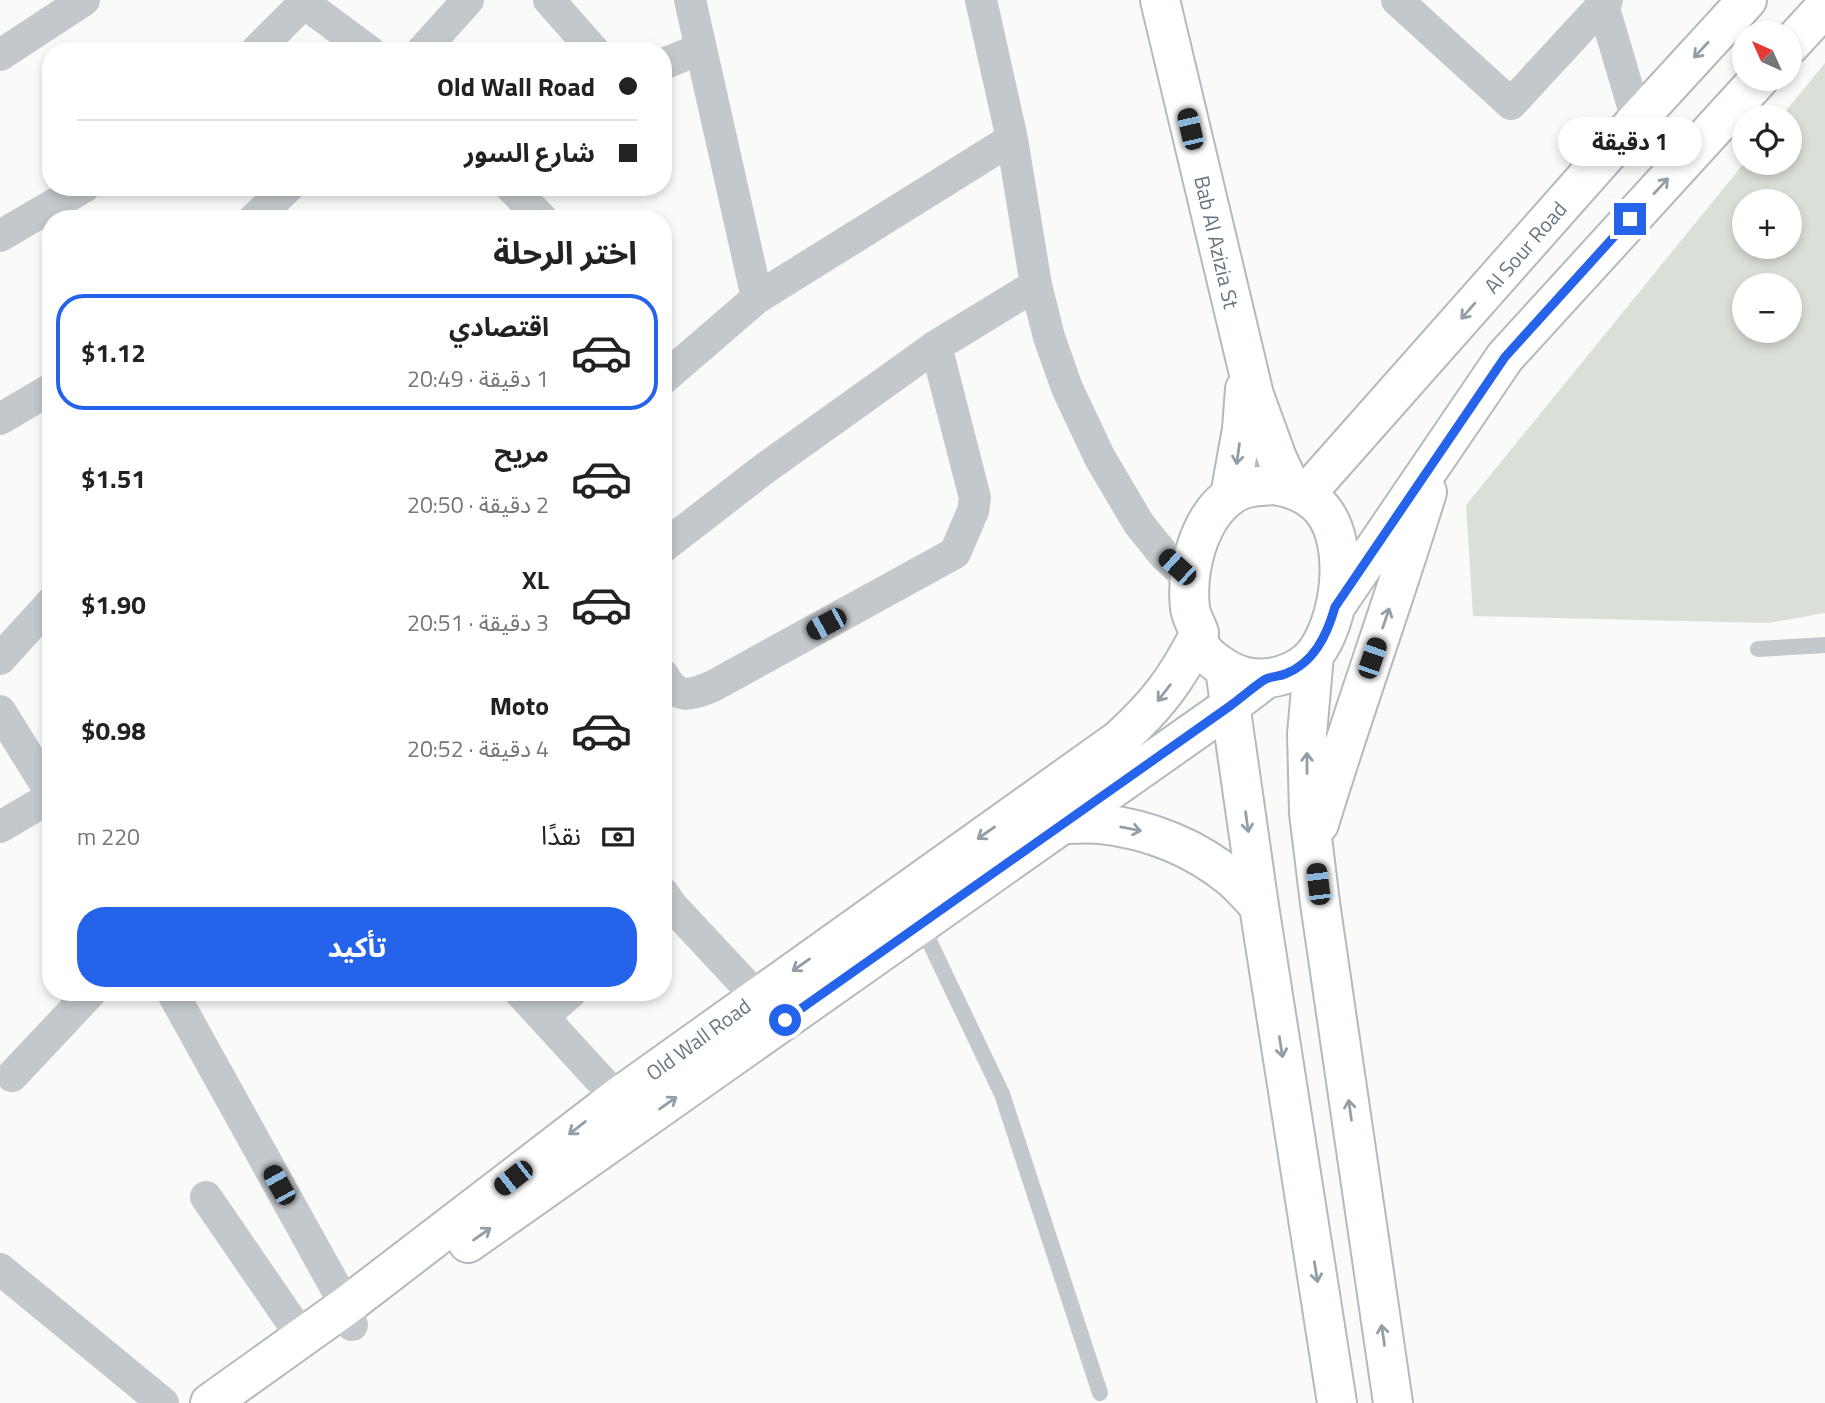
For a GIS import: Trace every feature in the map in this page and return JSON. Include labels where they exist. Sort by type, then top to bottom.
[{"type":"main road","name":"Bab Al Azizia St","points":[[1160,0],[1245,362],[1264,427],[1298,492]]},
{"type":"main road","name":"Al Sour Road","points":[[1298,492],[1747,0]]},
{"type":"main road","points":[[1802,32],[1825,7]]},
{"type":"main road","points":[[1335,607],[1505,357],[1748,91]]},
{"type":"main road","name":"Bab Al Azizia St","points":[[1230,496],[1242,429],[1245,362]]},
{"type":"main road","points":[[1313,846],[1341,752],[1405,565],[1438,454]]},
{"type":"main road","points":[[1276,485],[1298,492],[1321,509],[1332,526],[1339,566],[1335,607],[1329,627],[1314,655],[1301,666],[1267,678],[1245,677],[1225,669],[1210,658],[1199,643],[1191,611],[1190,579],[1193,561],[1204,527],[1214,511],[1230,496],[1252,486],[1276,485]]},
{"type":"main road","name":"Old Wall Road","points":[[248,1403],[349,1315],[617,1098],[1120,739],[1164,694],[1182,668],[1199,635]]},
{"type":"main road","points":[[1314,655],[1308,721],[1308,813],[1393,1403]]},
{"type":"main road","points":[[1225,669],[1259,906],[1337,1403]]},
{"type":"main road","name":"Old Wall Road","points":[[210,1403],[302,1337],[349,1315],[921,924],[1267,678]]},
{"type":"main road","points":[[1063,824],[1100,824],[1136,830],[1171,841],[1203,858],[1233,880],[1259,906]]},
{"type":"street","points":[[0,55],[84,0]]},
{"type":"street","points":[[430,42],[468,0]]},
{"type":"street","points":[[549,0],[586,42]]},
{"type":"street","points":[[690,0],[757,298]]},
{"type":"street","points":[[981,0],[1012,139],[1036,285],[1066,388],[1100,458],[1139,524],[1164,555],[1190,579]]},
{"type":"street","points":[[1397,0],[1511,104],[1605,3]]},
{"type":"street","points":[[264,42],[302,2],[357,42]]},
{"type":"street","points":[[1605,3],[1637,120]]},
{"type":"street","points":[[672,61],[700,50]]},
{"type":"street","points":[[672,360],[757,298],[1012,139]]},
{"type":"street","points":[[45,210],[69,196]]},
{"type":"street","points":[[520,196],[533,210]]},
{"type":"street","points":[[0,236],[42,212]]},
{"type":"street","points":[[672,540],[764,469],[936,346],[1036,285]]},
{"type":"street","points":[[672,693],[691,695],[713,686],[955,553],[973,511],[975,498],[936,346]]},
{"type":"street","points":[[0,419],[42,394]]},
{"type":"street","points":[[0,659],[42,613]]},
{"type":"street","points":[[0,711],[42,780]]},
{"type":"street","points":[[0,827],[42,801]]},
{"type":"street","points":[[672,910],[757,997]]},
{"type":"street","points":[[12,1076],[83,1001]]},
{"type":"street","points":[[177,1001],[349,1315]]},
{"type":"street","points":[[528,1001],[617,1098]]},
{"type":"street","points":[[543,1017],[561,1001]]},
{"type":"street","points":[[206,1197],[302,1337]]},
{"type":"street","points":[[0,1269],[163,1403]]},
{"type":"lane","points":[[1758,649],[1825,645]]},
{"type":"lane","points":[[921,924],[1002,1094],[1100,1393]]},
{"type":"shaded area","points":[[1825,63],[1825,613],[1768,623],[1473,616],[1466,505],[1734,175],[1802,175],[1802,105],[1791,105]]},
{"type":"route","points":[[785,1020],[1267,678],[1301,666],[1314,655],[1329,627],[1335,607],[1505,357],[1630,219]]}]
